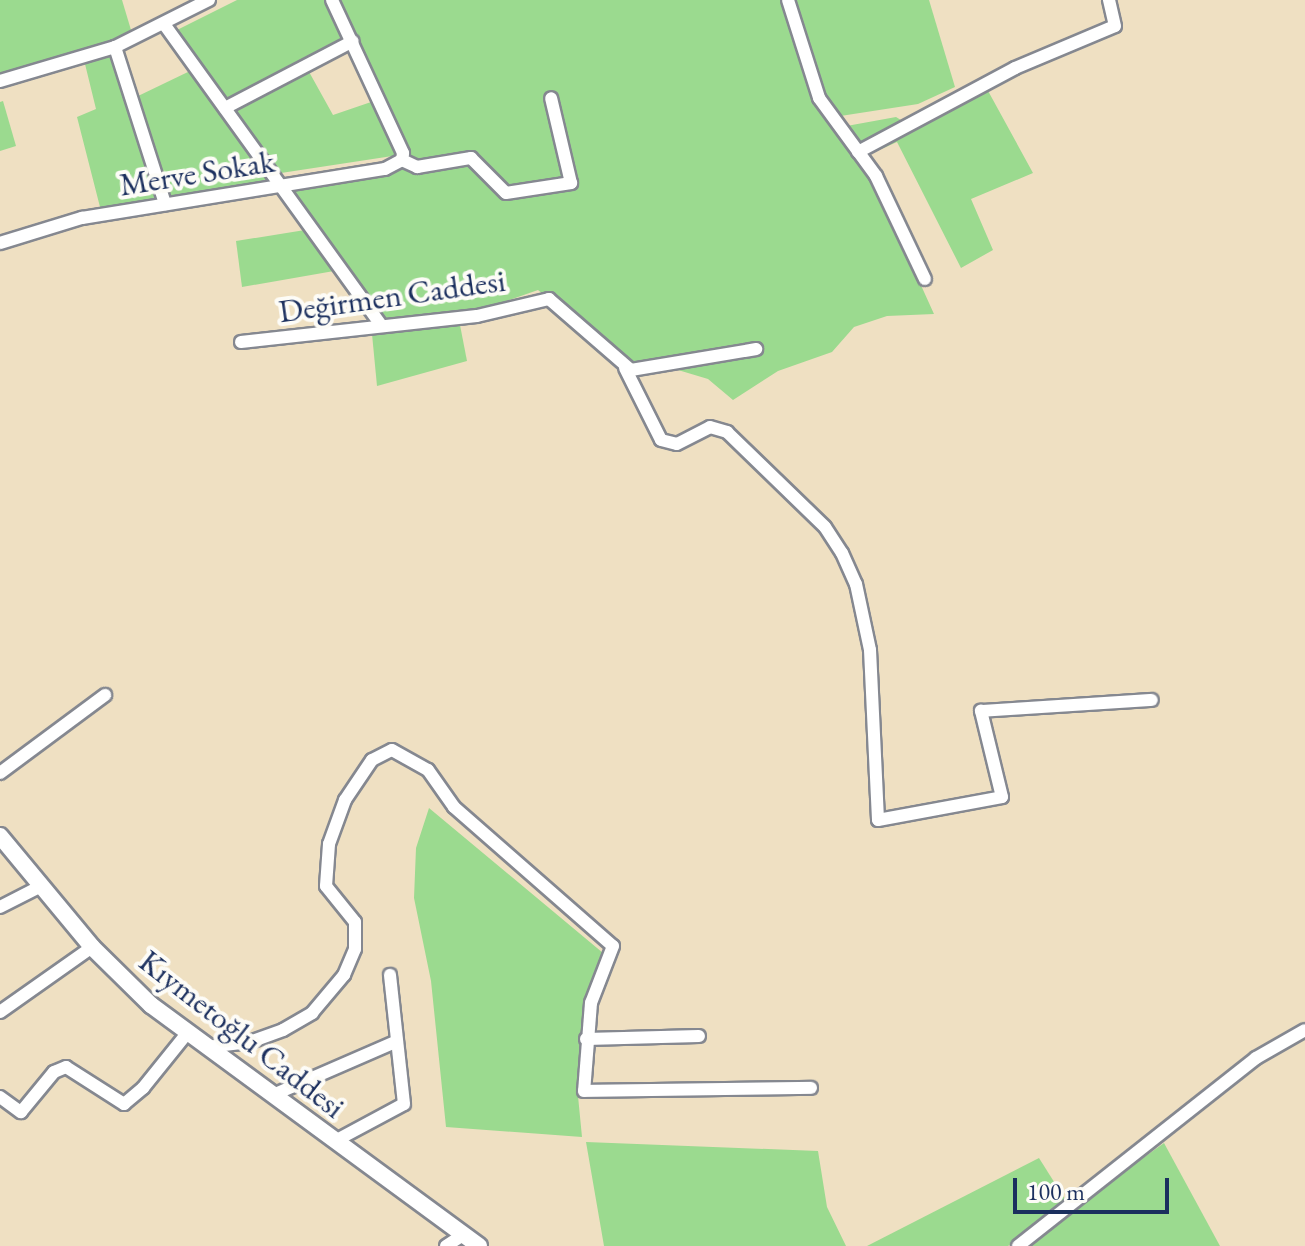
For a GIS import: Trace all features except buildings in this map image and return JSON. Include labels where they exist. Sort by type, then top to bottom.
[{"type":"main road","name":"Kıymetoğlu Caddesi","points":[[0,836],[92,947],[142,997],[479,1246]]},
{"type":"street","points":[[0,81],[115,47],[209,0]]},
{"type":"street","points":[[332,0],[403,153],[402,160],[417,167],[474,159],[506,193],[571,183],[551,98]]},
{"type":"street","points":[[788,0],[819,98],[876,176],[925,279]]},
{"type":"street","points":[[858,152],[1015,68],[1115,26],[1109,0]]},
{"type":"street","points":[[164,24],[381,325]]},
{"type":"street","points":[[225,108],[353,41]]},
{"type":"street","points":[[115,47],[165,204]]},
{"type":"street","name":"Merve Sokak","points":[[0,243],[61,222],[385,169],[402,160]]},
{"type":"street","name":"Değirmen Caddesi","points":[[241,342],[477,316],[549,299],[625,368]]},
{"type":"street","points":[[625,368],[645,371],[756,349]]},
{"type":"street","points":[[625,368],[661,440],[674,445],[710,427],[727,432],[825,527],[842,553],[858,592],[870,650],[878,820],[1002,797],[981,711],[1152,700]]},
{"type":"street","points":[[0,773],[105,695]]},
{"type":"street","points":[[207,1047],[250,1042],[283,1030],[312,1013],[344,975],[355,949],[355,922],[326,886],[329,844],[352,788],[378,754],[392,750],[428,770],[454,807],[613,946],[598,977],[586,1039],[584,1091],[811,1088]]},
{"type":"street","points":[[0,907],[41,886]]},
{"type":"street","points":[[0,1012],[92,947]]},
{"type":"street","points":[[335,1141],[404,1104],[390,975]]},
{"type":"street","points":[[1018,1246],[1256,1058],[1305,1030]]},
{"type":"street","points":[[0,1097],[21,1112],[54,1072],[66,1067],[111,1100],[129,1102],[188,1032]]},
{"type":"street","points":[[586,1039],[699,1036]]},
{"type":"street","points":[[273,1095],[397,1041]]},
{"type":"street","points":[[446,1246],[463,1235]]},
{"type":"green space","points":[[0,0],[122,0],[131,30],[116,42],[0,77]]},
{"type":"green space","points":[[237,0],[327,0],[345,39],[228,102],[175,31]]},
{"type":"green space","points":[[337,0],[787,0],[818,103],[832,128],[867,166],[934,314],[887,316],[854,327],[832,352],[778,371],[733,400],[708,379],[668,367],[627,363],[538,290],[478,311],[380,319],[290,188],[409,157]]},
{"type":"green space","points":[[793,0],[929,0],[955,87],[918,104],[834,117]]},
{"type":"green space","points":[[114,55],[160,200],[100,207],[77,117],[96,109],[85,64]]},
{"type":"green space","points":[[308,70],[333,115],[374,101],[399,155],[281,173],[230,110]]},
{"type":"green space","points":[[190,71],[275,182],[167,200],[136,97]]},
{"type":"green space","points":[[987,89],[1033,173],[971,199],[993,250],[961,268],[897,142],[868,155],[841,127],[896,117],[909,125]]},
{"type":"green space","points":[[3,101],[16,146],[0,151],[0,102]]},
{"type":"green space","points":[[305,230],[334,271],[242,287],[236,241]]},
{"type":"green space","points":[[460,325],[467,361],[377,386],[372,334]]},
{"type":"green space","points":[[429,808],[603,953],[587,1012],[578,1096],[582,1137],[446,1127],[431,981],[414,898],[416,848]]},
{"type":"green space","points":[[586,1142],[818,1151],[827,1207],[846,1246],[604,1246]]},
{"type":"green space","points":[[1164,1143],[1220,1246],[1031,1246],[1097,1191]]},
{"type":"green space","points":[[1039,1158],[1068,1204],[1008,1246],[867,1246]]}]
